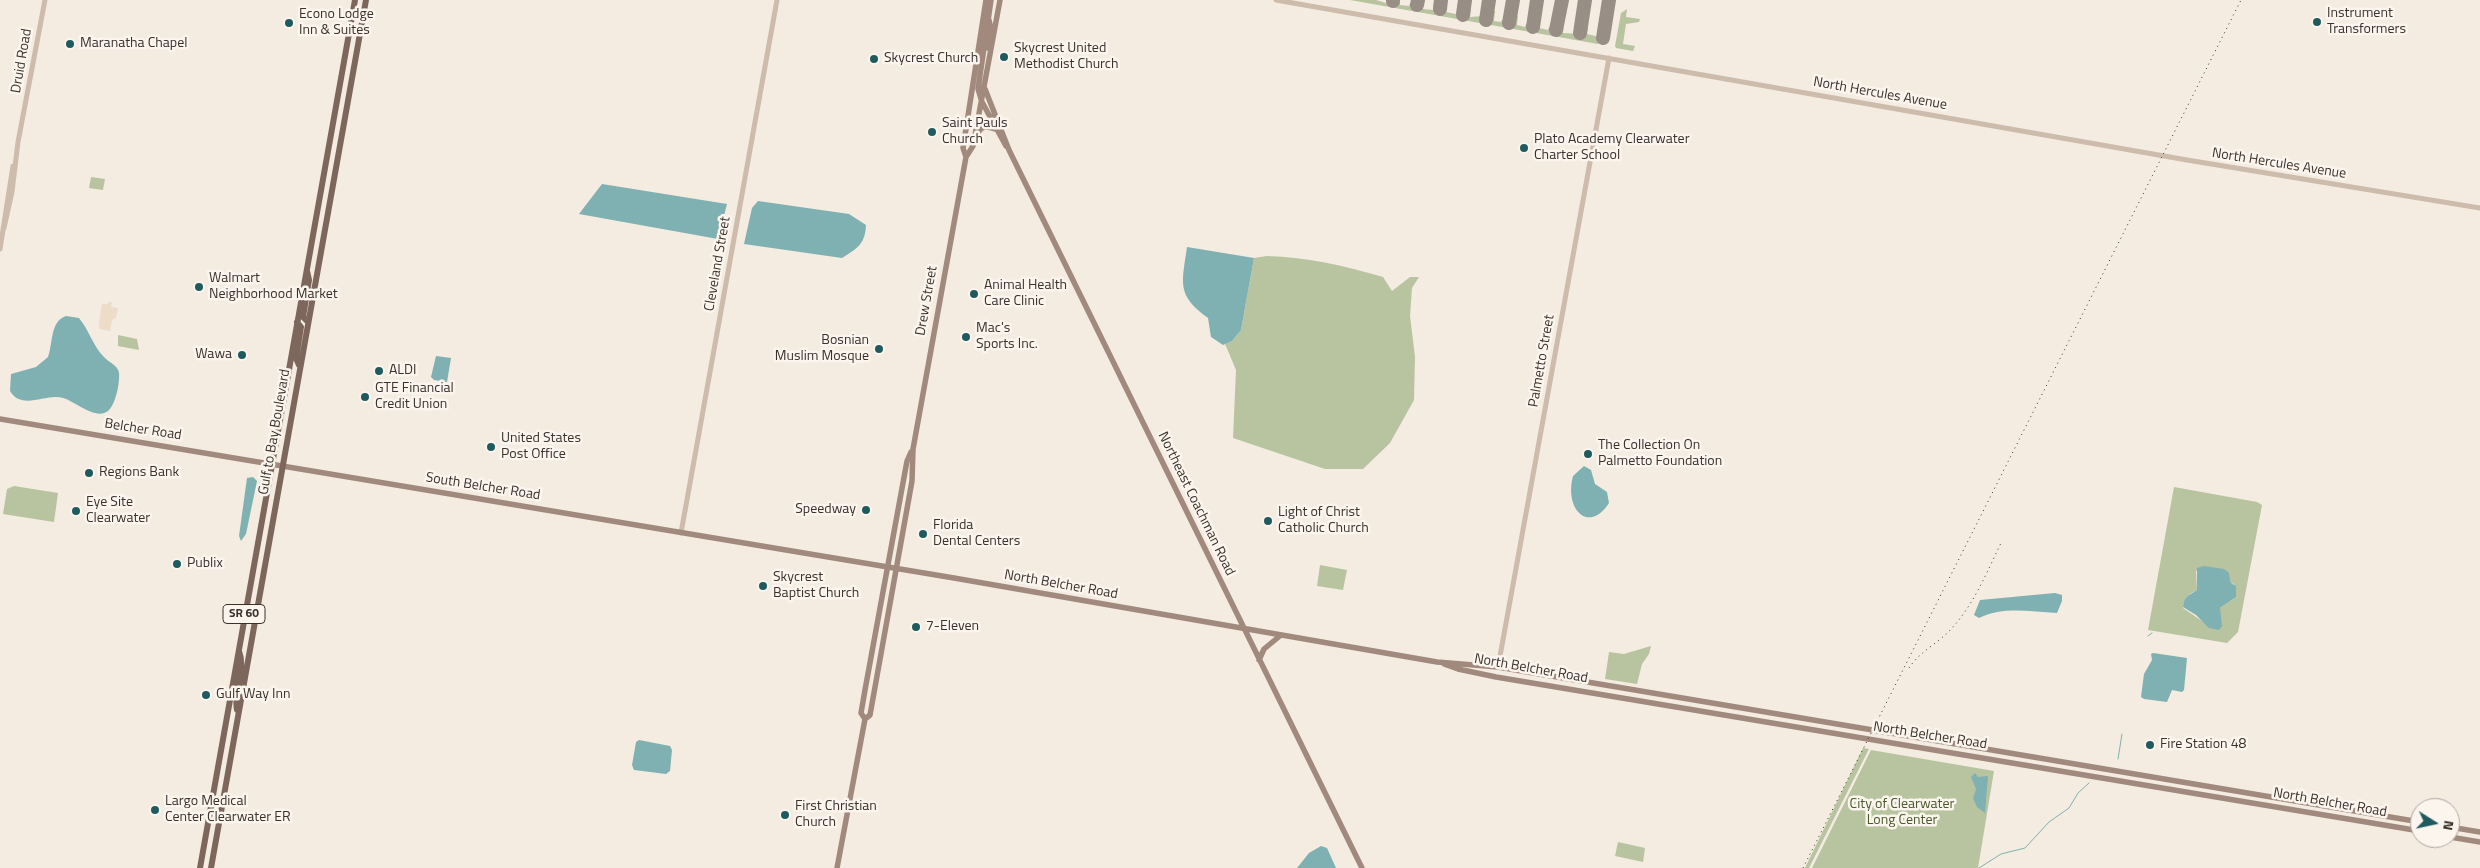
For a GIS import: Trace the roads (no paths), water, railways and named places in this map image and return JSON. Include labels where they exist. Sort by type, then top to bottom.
[{"type":"main road","name":"Gulf to Bay Boulevard","points":[[200,868],[355,0]]},
{"type":"main road","name":"Gulf to Bay Boulevard","points":[[211,868],[366,0]]},
{"type":"main road","name":"Drew Street","points":[[982,102],[979,81],[986,18],[986,0]]},
{"type":"main road","name":"Drew Street","points":[[966,157],[963,148],[986,18],[991,0]]},
{"type":"main road","name":"Drew Street","points":[[837,868],[865,719],[870,714],[912,481],[913,449],[966,157],[972,146],[982,102],[1000,0]]},
{"type":"main road","points":[[986,18],[991,25],[988,46],[990,60]]},
{"type":"main road","name":"Northeast Coachman Road","points":[[984,87],[987,100],[1009,150],[1362,868]]},
{"type":"main road","name":"Northeast Coachman Road","points":[[982,102],[996,130],[1009,150]]},
{"type":"main road","points":[[972,146],[979,130],[983,127],[996,130]]},
{"type":"main road","points":[[307,267],[309,280],[303,317],[308,322]]},
{"type":"main road","points":[[297,322],[301,327],[296,358],[300,366]]},
{"type":"main road","name":"Belcher Road","points":[[0,419],[282,466]]},
{"type":"main road","name":"Drew Street","points":[[865,719],[861,713],[907,461],[913,449]]},
{"type":"main road","name":"South Belcher Road","points":[[282,466],[680,533]]},
{"type":"main road","name":"North Belcher Road","points":[[680,533],[1438,662],[1498,667],[2410,820]]},
{"type":"main road","points":[[1259,660],[1264,649],[1281,635]]},
{"type":"main road","points":[[238,650],[242,665],[235,702],[238,716]]},
{"type":"main road","name":"North Belcher Road","points":[[1438,662],[1458,670],[1496,677],[2410,830]]},
{"type":"main road","points":[[2460,829],[2480,832]]},
{"type":"main road","points":[[2460,839],[2480,842]]},
{"type":"street","name":"Druid Road","points":[[0,249],[8,192],[45,0]]},
{"type":"street","name":"Cleveland Street","points":[[680,533],[777,0]]},
{"type":"street","name":"North Hercules Avenue","points":[[1276,0],[2212,164],[2480,208]]},
{"type":"street","name":"Palmetto Street","points":[[1498,667],[1609,58]]},
{"type":"water","points":[[602,184],[727,204],[718,239],[579,214]]},
{"type":"water","points":[[758,201],[849,214],[866,225],[864,237],[860,245],[842,258],[744,244],[752,208]]},
{"type":"water","points":[[1187,247],[1254,258],[1241,330],[1232,341],[1223,345],[1211,337],[1208,318],[1198,310],[1186,295],[1183,279]]},
{"type":"water","points":[[66,316],[79,318],[100,353],[118,370],[119,382],[116,398],[109,410],[104,413],[98,414],[86,410],[63,398],[21,400],[10,391],[11,374],[36,367],[48,357],[57,323]]},
{"type":"water","points":[[436,356],[451,358],[447,382],[434,380],[431,377]]},
{"type":"water","points":[[1584,466],[1591,470],[1595,484],[1607,492],[1609,503],[1594,517],[1586,517],[1580,514],[1575,508],[1572,499],[1573,476]]},
{"type":"water","points":[[253,477],[257,481],[246,534],[241,541],[239,536],[247,478]]},
{"type":"water","points":[[2204,566],[2224,569],[2229,573],[2231,583],[2236,586],[2236,597],[2220,608],[2222,626],[2219,630],[2209,628],[2196,615],[2183,607],[2185,598],[2197,590],[2197,568]]},
{"type":"water","points":[[2055,593],[2062,595],[2062,601],[2057,613],[2008,611],[1988,614],[1979,618],[1974,615],[1980,600]]},
{"type":"water","points":[[2151,654],[2187,658],[2184,690],[2182,692],[2172,690],[2167,702],[2141,697],[2144,674],[2152,660]]},
{"type":"water","points":[[639,740],[670,746],[672,750],[670,771],[666,774],[634,770],[632,765],[636,742]]},
{"type":"water","points":[[1975,773],[1978,777],[1988,776],[1985,813],[1977,807],[1973,798],[1976,789],[1971,777]]},
{"type":"water","points":[[1321,846],[1327,848],[1336,868],[1297,868],[1309,853]]},
{"type":"waterway","points":[[2148,636],[2152,633]]},
{"type":"waterway","points":[[2118,759],[2122,734]]},
{"type":"waterway","points":[[1979,868],[2001,854],[2025,848],[2049,822],[2069,808],[2078,793],[2089,783]]},
{"type":"railway","points":[[1803,868],[2241,0]]},
{"type":"railway","points":[[1909,668],[1913,662],[1947,633],[1960,619],[1980,587],[2001,543]]},
{"type":"place","name":"Instrument Transformers","points":[[2317,22]]},
{"type":"place","name":"Econo Lodge Inn & Suites","points":[[289,23]]},
{"type":"place","name":"Maranatha Chapel","points":[[70,44]]},
{"type":"place","name":"Skycrest United Methodist Church","points":[[1004,57]]},
{"type":"place","name":"Skycrest Church","points":[[874,59]]},
{"type":"place","name":"Saint Pauls Church","points":[[932,132]]},
{"type":"place","name":"Plato Academy Clearwater Charter School","points":[[1524,148]]},
{"type":"place","name":"Walmart Neighborhood Market","points":[[199,287]]},
{"type":"place","name":"Animal Health Care Clinic","points":[[974,294]]},
{"type":"place","name":"Mac's Sports Inc.","points":[[966,337]]},
{"type":"place","name":"Bosnian Muslim Mosque","points":[[879,349]]},
{"type":"place","name":"Wawa","points":[[242,355]]},
{"type":"place","name":"ALDI","points":[[379,371]]},
{"type":"place","name":"GTE Financial Credit Union","points":[[365,397]]},
{"type":"place","name":"United States Post Office","points":[[491,447]]},
{"type":"place","name":"The Collection On Palmetto Foundation","points":[[1588,454]]},
{"type":"place","name":"Regions Bank","points":[[89,473]]},
{"type":"place","name":"Speedway","points":[[866,510]]},
{"type":"place","name":"Eye Site Clearwater","points":[[76,511]]},
{"type":"place","name":"Light of Christ Catholic Church","points":[[1268,521]]},
{"type":"place","name":"Florida Dental Centers","points":[[923,534]]},
{"type":"place","name":"Publix","points":[[177,564]]},
{"type":"place","name":"Skycrest Baptist Church","points":[[763,586]]},
{"type":"place","name":"7-Eleven","points":[[916,627]]},
{"type":"place","name":"Gulf Way Inn","points":[[206,695]]},
{"type":"place","name":"Fire Station 48","points":[[2150,745]]},
{"type":"place","name":"Largo Medical Center Clearwater ER","points":[[155,810]]},
{"type":"place","name":"First Christian Church","points":[[785,815]]},
{"type":"park label","name":"City of Clearwater Long Center","points":[[1902,814]]}]
